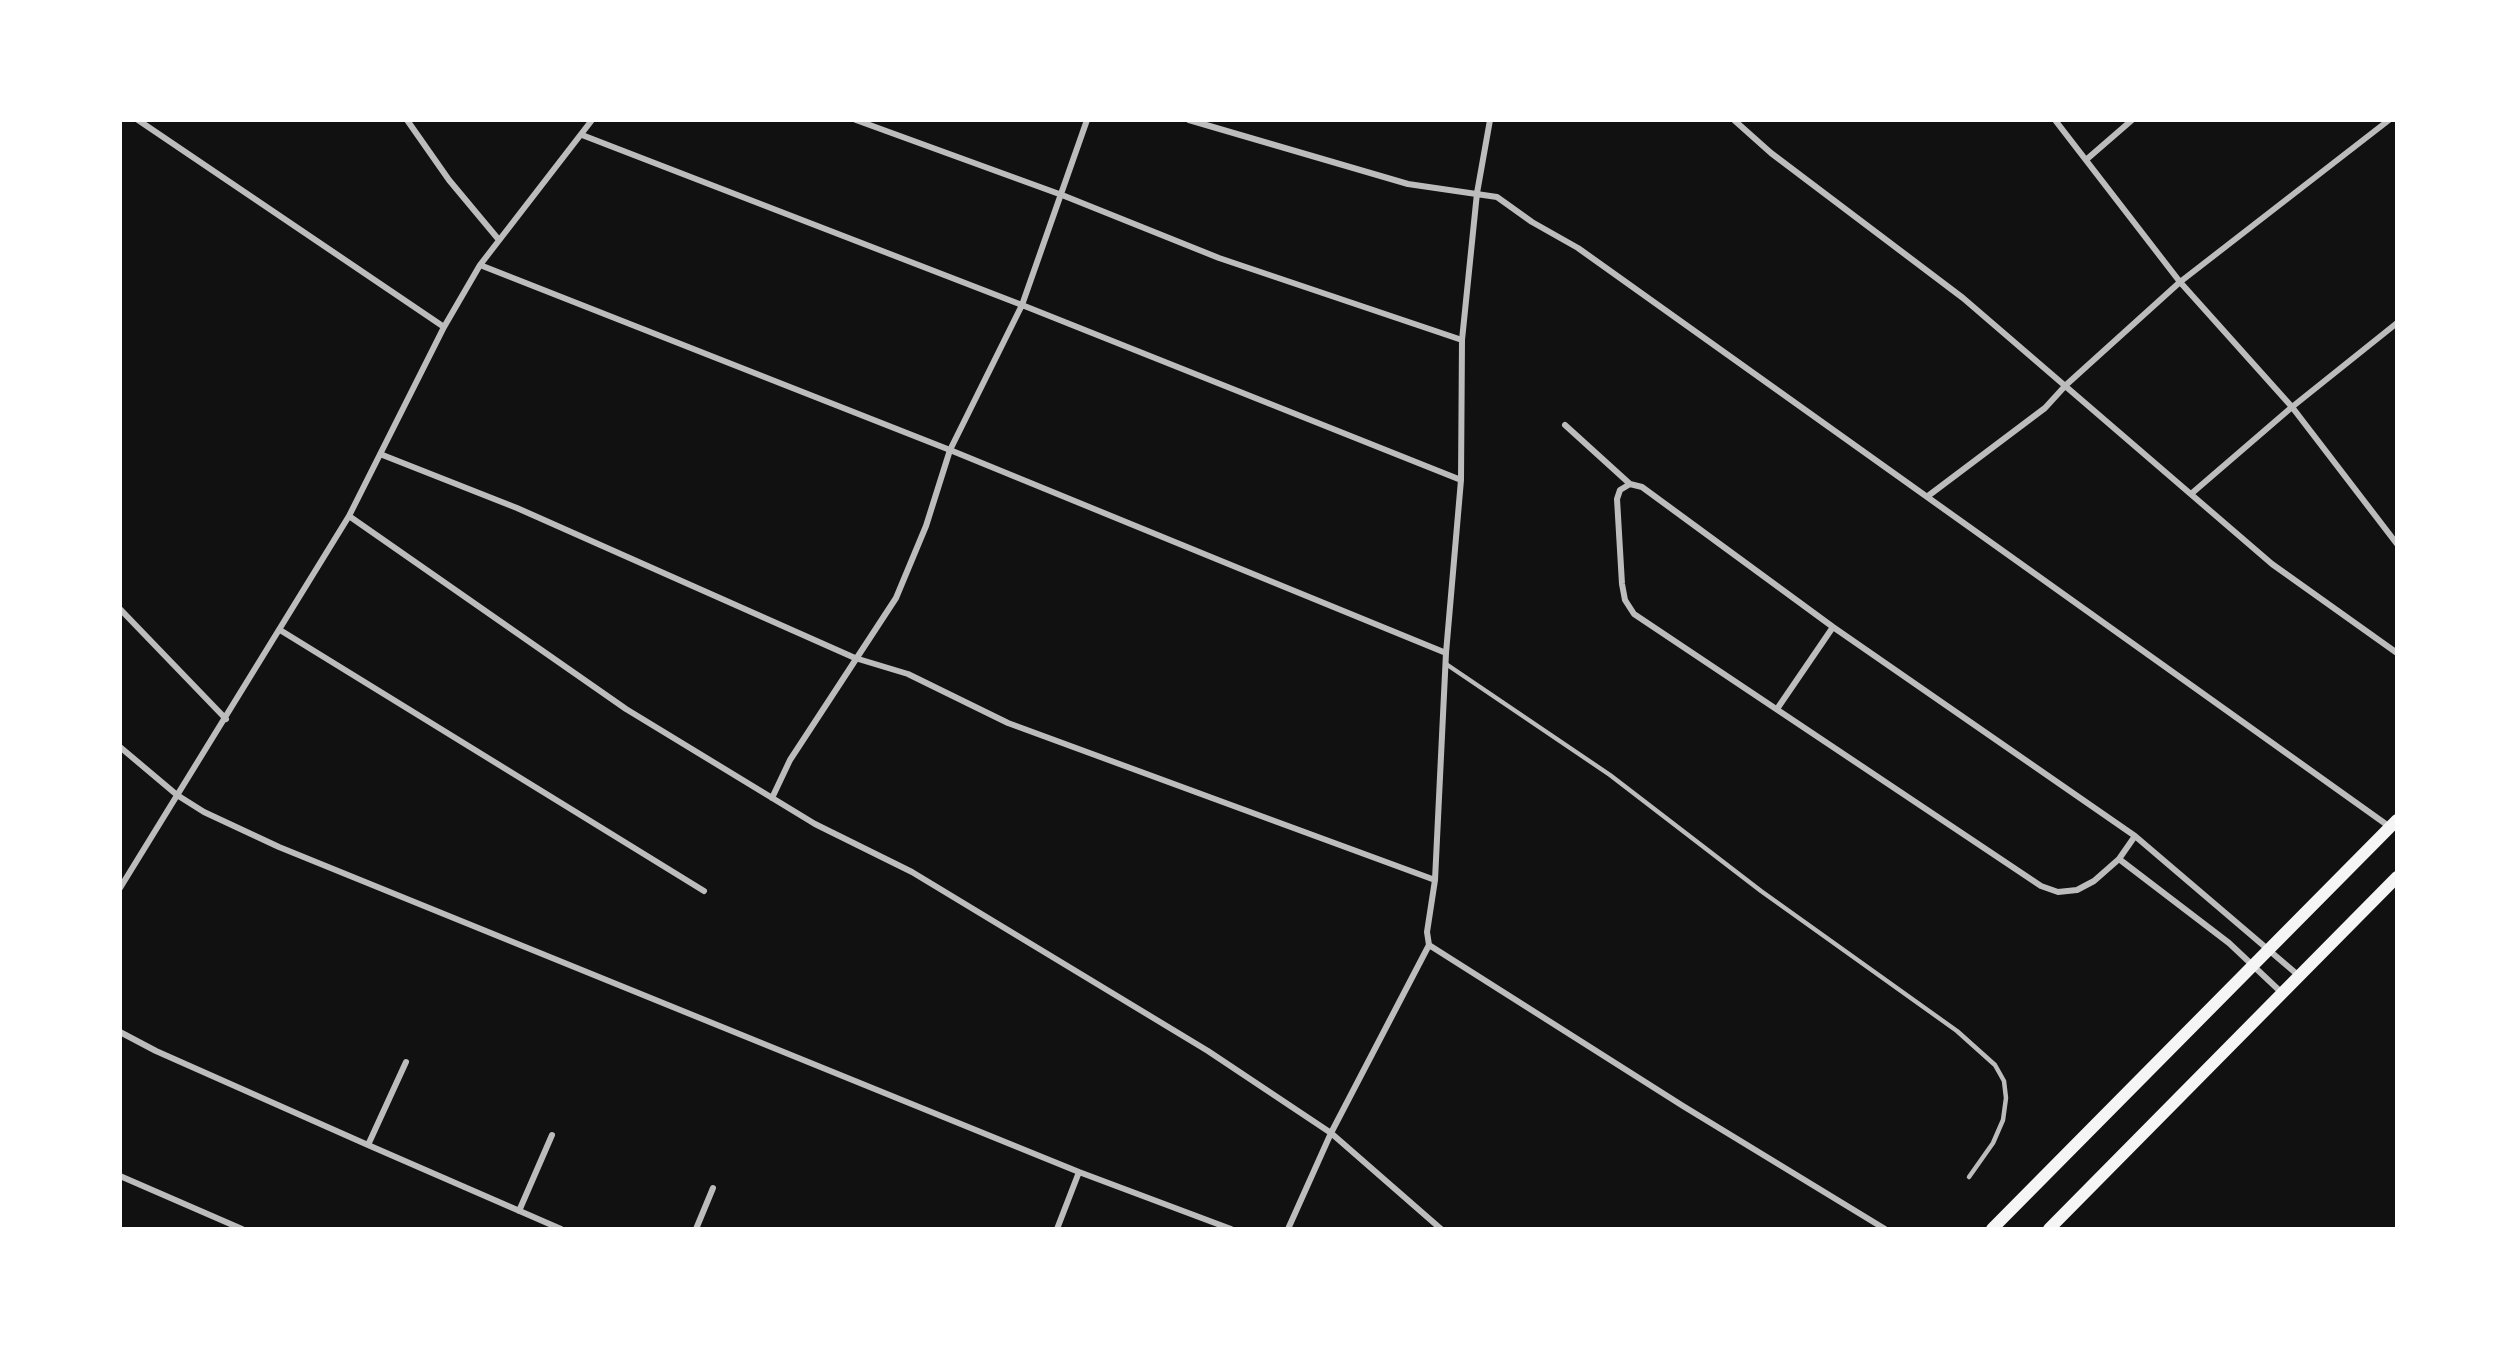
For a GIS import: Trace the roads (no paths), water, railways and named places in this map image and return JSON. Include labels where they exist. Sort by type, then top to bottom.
[{"type":"main road","points":[[1992,1229],[2393,823]]},
{"type":"main road","points":[[2049,1229],[2397,877]]},
{"type":"street","points":[[138,120],[444,327]]},
{"type":"street","points":[[407,120],[449,180],[499,240]]},
{"type":"street","points":[[120,888],[349,516],[444,327],[480,265],[592,120]]},
{"type":"street","points":[[856,120],[1062,195],[1219,258],[1462,340]]},
{"type":"street","points":[[772,798],[790,760],[896,598],[926,526],[950,450],[1022,305],[1087,120]]},
{"type":"street","points":[[1189,120],[1408,184],[1497,197],[1532,222],[1578,248],[2393,823]]},
{"type":"street","points":[[1288,1229],[1331,1133],[1429,945],[1427,932],[1435,880],[1446,653],[1461,480],[1462,340],[1477,193],[1490,120]]},
{"type":"street","points":[[1734,120],[1771,153],[1963,298],[2272,564],[2397,653]]},
{"type":"street","points":[[2055,120],[2181,282],[2292,407],[2397,544]]},
{"type":"street","points":[[2086,159],[2132,120]]},
{"type":"street","points":[[1928,496],[2045,408],[2066,385],[2181,282],[2390,120]]},
{"type":"street","points":[[582,135],[1022,305],[1461,480]]},
{"type":"street","points":[[480,265],[950,450],[1446,653]]},
{"type":"street","points":[[2192,494],[2292,407],[2397,323]]},
{"type":"street","points":[[1565,426],[1630,484],[1642,487],[1833,627],[2135,836],[2298,975]]},
{"type":"street","points":[[380,454],[517,508],[855,658],[908,674],[1008,723],[1435,880]]},
{"type":"street","points":[[1630,484],[1620,490],[1617,499],[1624,600],[1634,614],[2041,886],[2058,892],[2076,890],[2094,881],[2119,859],[2135,836]]},
{"type":"street","points":[[349,516],[626,708],[815,824],[912,872],[1208,1051],[1331,1133],[1441,1229]]},
{"type":"street","points":[[120,609],[226,719]]},
{"type":"street","points":[[1777,709],[1833,627]]},
{"type":"street","points":[[280,630],[704,891]]},
{"type":"street","points":[[120,747],[177,795],[204,812],[279,847],[1079,1172],[1231,1229]]},
{"type":"street","points":[[2119,859],[2229,943],[2282,993]]},
{"type":"street","points":[[1429,945],[1673,1100],[1885,1229]]},
{"type":"street","points":[[120,1032],[368,1145],[561,1229]]},
{"type":"street","points":[[368,1145],[406,1062]]},
{"type":"street","points":[[519,1210],[552,1135]]},
{"type":"street","points":[[1057,1229],[1079,1172]]},
{"type":"street","points":[[120,1176],[242,1229]]},
{"type":"street","points":[[696,1229],[713,1188]]},
{"type":"lane","points":[[1446,664],[1610,775],[1761,891],[1957,1031],[1995,1065],[2004,1081],[2006,1098],[2003,1120],[1993,1143],[1969,1177]]}]
